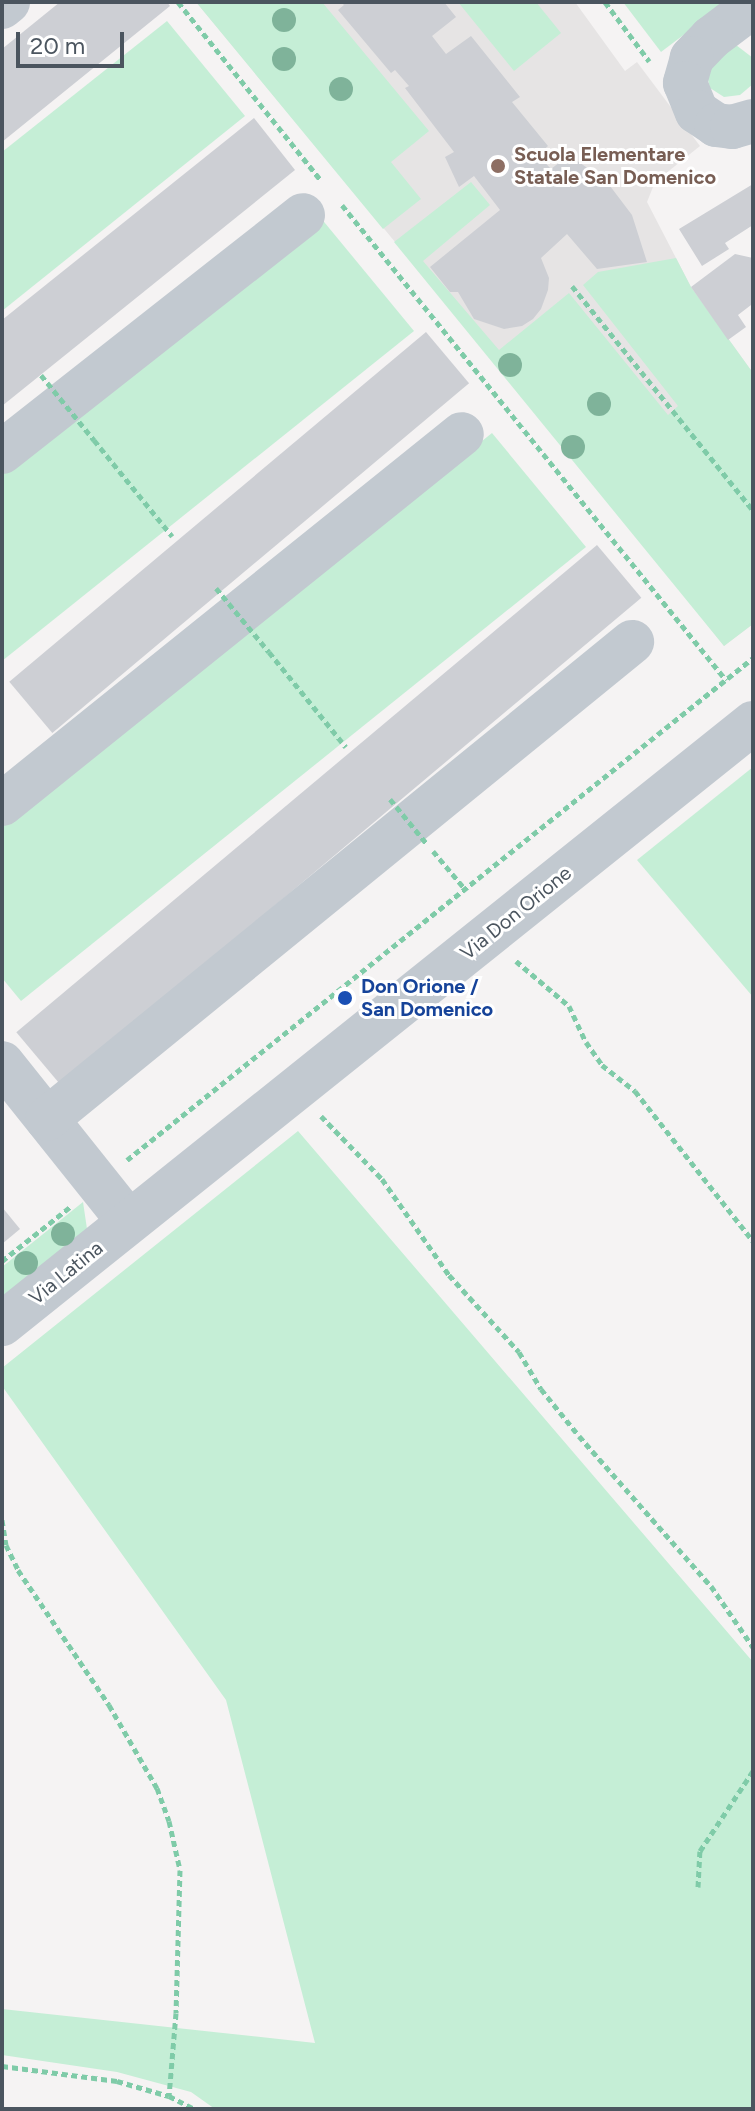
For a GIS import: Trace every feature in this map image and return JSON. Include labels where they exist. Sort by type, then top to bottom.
[{"type":"street","points":[[2,7],[8,2]]},
{"type":"street","points":[[753,6],[711,38],[692,58],[685,83],[697,112],[716,125],[732,127],[753,121]]},
{"type":"street","points":[[2,452],[322,200]]},
{"type":"street","points":[[2,804],[462,434]]},
{"type":"street","points":[[47,1119],[632,642]]},
{"type":"street","name":"Via Don Orione","points":[[129,1222],[753,723]]},
{"type":"street","points":[[2,1063],[129,1222]]},
{"type":"street","name":"Via Latina","points":[[2,1324],[129,1222]]},
{"type":"path","points":[[178,2],[322,200],[726,680]]},
{"type":"path","points":[[605,2],[653,67]]},
{"type":"path","points":[[572,286],[753,510]]},
{"type":"path","points":[[41,375],[172,536]]},
{"type":"path","points":[[216,588],[346,747]]},
{"type":"path","points":[[118,1167],[753,658]]},
{"type":"path","points":[[390,799],[465,889]]},
{"type":"path","points":[[491,933],[527,973],[554,990],[569,1006],[586,1042],[602,1065],[635,1091],[753,1241]]},
{"type":"path","points":[[317,1112],[382,1179],[449,1275],[519,1352],[541,1389],[579,1436],[711,1586],[753,1647]]},
{"type":"path","points":[[2,1261],[58,1216]]},
{"type":"path","points":[[2,1520],[6,1545],[18,1570],[109,1705],[157,1788],[169,1821],[180,1870],[176,2013],[169,2096]]},
{"type":"path","points":[[698,1887],[700,1851],[753,1771]]},
{"type":"path","points":[[2,2066],[117,2081],[169,2096],[195,2109]]},
{"type":"shaded area","points":[[196,2],[575,2],[625,71],[637,62],[700,146],[655,182],[647,202],[691,287],[753,373],[753,624],[724,646],[590,477]]},
{"type":"green space","points":[[196,2],[322,2],[429,131],[391,162],[421,199],[383,229]]},
{"type":"green space","points":[[458,2],[536,2],[561,33],[514,71]]},
{"type":"green space","points":[[623,2],[727,2],[661,52]]},
{"type":"green space","points":[[167,21],[245,116],[2,311],[2,152]]},
{"type":"green space","points":[[736,45],[753,58],[753,84],[740,95],[724,97],[710,88],[704,64]]},
{"type":"green space","points":[[471,182],[490,205],[423,261],[499,350],[569,293],[668,415],[678,406],[583,285],[598,272],[676,258],[691,287],[753,373],[753,624],[724,646],[394,242]]},
{"type":"green space","points":[[320,217],[414,331],[2,661],[2,471]]},
{"type":"green space","points":[[492,433],[586,547],[21,1001],[2,978],[2,825]]},
{"type":"green space","points":[[753,767],[753,997],[637,860]]},
{"type":"green space","points":[[298,1131],[753,1662],[753,2109],[215,2109],[191,2092],[117,2072],[2,2055],[2,2009],[315,2043],[226,1700],[2,1386],[2,1368]]},
{"type":"green space","points":[[83,1202],[87,1229],[2,1300],[2,1267]]},
{"type":"building","points":[[60,2],[167,2],[170,6],[2,142],[2,49]]},
{"type":"building","name":"Scuola Elementare Statale San Domenico","points":[[341,2],[444,2],[456,17],[432,36],[446,54],[471,36],[520,97],[512,102],[548,146],[538,155],[551,169],[569,155],[607,182],[632,215],[647,262],[597,269],[567,234],[541,258],[549,278],[548,290],[541,309],[533,319],[522,326],[504,329],[474,319],[458,292],[450,292],[430,267],[500,210],[474,176],[459,187],[445,157],[454,152],[405,88],[409,86],[395,70],[391,73],[338,10],[344,5]]},
{"type":"building","points":[[254,118],[295,170],[2,406],[2,320]]},
{"type":"building","points":[[753,184],[753,225],[725,243],[729,249],[702,266],[679,229]]},
{"type":"building","points":[[735,254],[753,258],[753,292],[751,305],[738,315],[746,327],[728,340],[691,287]]},
{"type":"building","points":[[426,332],[469,383],[52,733],[9,682]]},
{"type":"building","points":[[597,545],[641,598],[61,1085],[16,1032]]},
{"type":"building","points":[[2,1207],[20,1229],[2,1244]]},
{"type":"place","name":"Scuola Elementare Statale San Domenico","points":[[498,166]]},
{"type":"place","name":"Don Orione / San Domenico","points":[[345,998]]}]
